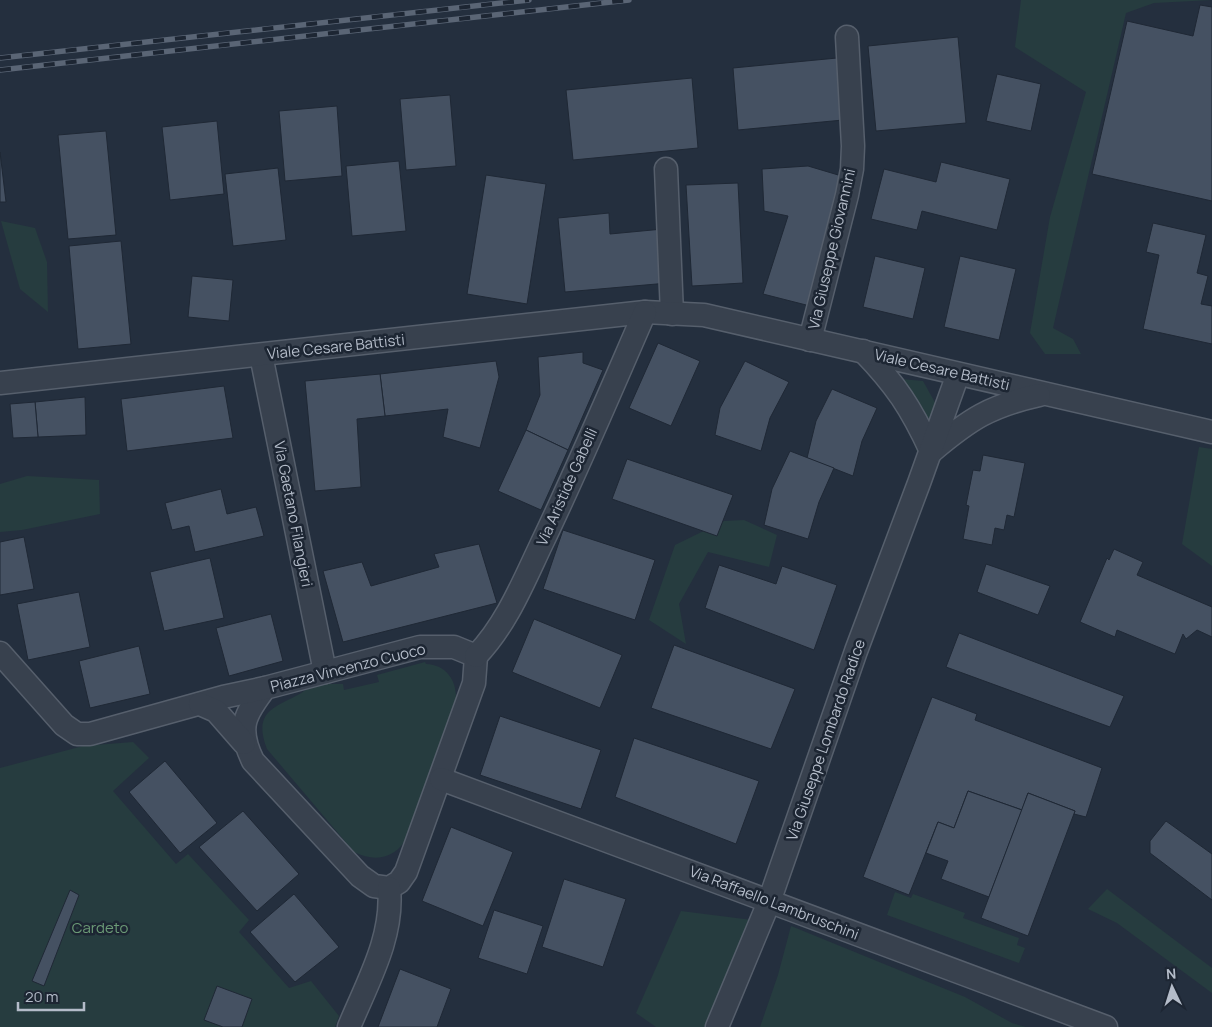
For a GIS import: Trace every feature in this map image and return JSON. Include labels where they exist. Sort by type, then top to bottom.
[{"type":"street","name":"Via Giuseppe Giovannini","points":[[810,340],[852,169],[853,146],[847,37]]},
{"type":"street","points":[[666,169],[672,314]]},
{"type":"street","name":"Viale Cesare Battisti","points":[[0,383],[645,312],[704,315],[1212,432]]},
{"type":"street","name":"Via Aristide Gabelli","points":[[476,656],[489,643],[518,594],[566,494],[645,312]]},
{"type":"street","points":[[863,352],[891,380],[915,416],[931,451]]},
{"type":"street","name":"Via Gaetano Filangieri","points":[[261,355],[325,672]]},
{"type":"street","name":"Via Giuseppe Lombardo Radice","points":[[718,1027],[769,902],[856,651],[958,374]]},
{"type":"street","name":"Via Giuseppe Lombardo Radice","points":[[931,451],[965,423],[1006,402],[1046,394]]},
{"type":"street","name":"Piazza Vincenzo Cuoco","points":[[244,743],[244,726],[252,705],[265,688],[420,647],[454,647],[476,656]]},
{"type":"street","points":[[0,653],[64,725],[77,734],[90,734],[265,688]]},
{"type":"street","points":[[200,704],[216,711],[244,743],[253,761],[360,876],[374,886],[389,888],[399,882],[406,872],[441,779],[474,683],[476,656]]},
{"type":"street","name":"Via Raffaello Lambruschini","points":[[441,779],[1106,1027]]},
{"type":"street","points":[[349,1027],[387,933],[391,906],[389,888]]},
{"type":"green space","points":[[1021,0],[1212,0],[1154,3],[1126,13],[1053,328],[1073,339],[1081,354],[1045,354],[1030,333],[1050,217],[1086,92],[1015,47]]},
{"type":"green space","points":[[1,221],[35,228],[47,262],[48,312],[20,289]]},
{"type":"green space","points":[[890,378],[923,381],[942,415],[920,460]]},
{"type":"green space","points":[[1199,447],[1212,449],[1212,566],[1182,544]]},
{"type":"green space","points":[[27,476],[99,480],[100,514],[22,530],[0,532],[0,484]]},
{"type":"green space","points":[[744,520],[777,535],[769,567],[708,552],[679,604],[686,644],[649,620],[675,545],[724,521]]},
{"type":"green space","points":[[425,662],[426,664],[440,667],[449,675],[455,686],[456,700],[408,836],[392,854],[378,858],[362,855],[354,852],[267,749],[263,733],[263,722],[268,713],[275,707],[304,691],[312,684],[343,684],[344,690],[379,682],[377,675]]},
{"type":"green space","name":"Cardeto","points":[[133,742],[149,758],[113,791],[176,864],[188,854],[249,920],[239,932],[289,988],[311,981],[339,1016],[335,1027],[0,1027],[0,768],[83,746]]},
{"type":"green space","points":[[1107,889],[1212,968],[1212,993],[1117,923],[1088,909]]},
{"type":"green space","points":[[895,892],[911,898],[913,894],[965,913],[963,918],[1019,938],[1017,945],[1025,948],[1019,963],[887,915]]},
{"type":"green space","points":[[681,911],[752,920],[723,1027],[656,1027],[636,1013]]},
{"type":"green space","points":[[791,926],[965,997],[1012,1023],[1026,1027],[760,1027],[778,975]]},
{"type":"building","points":[[1200,5],[1212,7],[1212,201],[1092,174],[1127,21],[1193,36]]},
{"type":"building","points":[[958,37],[966,123],[876,131],[868,46]]},
{"type":"building","points":[[837,58],[843,120],[738,130],[733,68]]},
{"type":"building","points":[[997,74],[1041,84],[1031,131],[986,121]]},
{"type":"building","points":[[692,78],[698,148],[573,160],[566,90]]},
{"type":"building","points":[[450,95],[456,166],[406,170],[400,99]]},
{"type":"building","points":[[337,106],[342,176],[285,181],[279,111]]},
{"type":"building","points":[[217,121],[224,194],[170,200],[162,127]]},
{"type":"building","points":[[106,131],[116,235],[68,239],[58,135]]},
{"type":"building","points":[[0,152],[6,202],[0,202]]},
{"type":"building","points":[[399,161],[406,231],[352,236],[346,166]]},
{"type":"building","points":[[941,162],[1010,179],[997,230],[922,211],[917,230],[871,219],[884,169],[936,182]]},
{"type":"building","points":[[808,166],[845,177],[814,307],[763,294],[788,216],[764,211],[762,169]]},
{"type":"building","points":[[278,168],[286,240],[233,246],[225,174]]},
{"type":"building","points":[[486,175],[546,184],[527,304],[467,294]]},
{"type":"building","points":[[738,183],[743,283],[692,286],[686,185]]},
{"type":"building","points":[[609,213],[610,234],[663,229],[668,283],[565,292],[558,218]]},
{"type":"building","points":[[1153,223],[1206,235],[1197,273],[1208,276],[1201,304],[1212,306],[1212,344],[1143,329],[1159,255],[1146,252]]},
{"type":"building","points":[[121,241],[131,344],[78,349],[69,246]]},
{"type":"building","points":[[875,256],[925,268],[913,319],[863,307]]},
{"type":"building","points":[[960,256],[1016,269],[999,340],[944,327]]},
{"type":"building","points":[[192,276],[233,280],[229,321],[188,317]]},
{"type":"building","points":[[658,343],[700,361],[671,426],[629,408]]},
{"type":"building","points":[[583,352],[583,363],[603,370],[568,450],[526,430],[540,395],[538,357]]},
{"type":"building","points":[[496,361],[499,377],[480,448],[443,437],[448,409],[385,416],[380,374]]},
{"type":"building","points":[[745,361],[789,382],[770,418],[761,451],[715,435],[720,408]]},
{"type":"building","points":[[380,374],[385,416],[357,419],[361,487],[315,491],[305,381]]},
{"type":"building","points":[[224,386],[233,438],[127,451],[121,399]]},
{"type":"building","points":[[832,389],[877,408],[862,441],[853,476],[807,458],[816,421]]},
{"type":"building","points":[[85,397],[86,435],[38,437],[35,402]]},
{"type":"building","points":[[35,402],[38,437],[13,438],[10,404]]},
{"type":"building","points":[[526,430],[568,450],[541,510],[498,491]]},
{"type":"building","points":[[790,451],[834,468],[819,502],[808,539],[764,525],[772,489]]},
{"type":"building","points":[[983,455],[1025,463],[1014,517],[1007,515],[1004,530],[995,528],[992,545],[963,539],[969,506],[966,505],[973,470],[980,471]]},
{"type":"building","points":[[627,459],[733,495],[717,536],[612,499]]},
{"type":"building","points":[[221,489],[227,514],[256,507],[264,536],[195,552],[189,526],[172,530],[165,503]]},
{"type":"building","points":[[563,530],[655,560],[635,620],[543,589]]},
{"type":"building","points":[[24,537],[34,589],[0,595],[0,542]]},
{"type":"building","points":[[479,544],[497,603],[343,642],[323,571],[362,562],[371,586],[439,567],[434,554]]},
{"type":"building","points":[[1114,549],[1143,562],[1137,575],[1212,607],[1212,637],[1197,630],[1186,639],[1183,634],[1175,654],[1117,630],[1115,637],[1080,622],[1107,558],[1109,560]]},
{"type":"building","points":[[210,558],[224,618],[164,631],[150,572]]},
{"type":"building","points":[[986,564],[1050,586],[1038,615],[977,592]]},
{"type":"building","points":[[719,565],[776,584],[782,566],[837,585],[814,650],[705,608]]},
{"type":"building","points":[[79,592],[90,647],[28,660],[17,604]]},
{"type":"building","points":[[271,614],[283,661],[229,676],[216,628]]},
{"type":"building","points":[[534,619],[622,655],[600,708],[512,672]]},
{"type":"building","points":[[959,633],[1124,696],[1110,727],[946,667]]},
{"type":"building","points":[[674,645],[795,689],[771,749],[651,708]]},
{"type":"building","points":[[139,646],[150,694],[90,708],[79,661]]},
{"type":"building","points":[[932,697],[977,714],[975,720],[1102,768],[1086,817],[1074,814],[1075,811],[1028,793],[1022,810],[968,791],[954,828],[938,822],[909,895],[863,877]]},
{"type":"building","points":[[500,716],[601,750],[581,809],[480,775]]},
{"type":"building","points":[[634,738],[759,781],[736,844],[615,797]]},
{"type":"building","points":[[165,761],[217,823],[180,853],[129,792]]},
{"type":"building","points":[[968,791],[1022,810],[989,897],[941,879],[948,861],[926,853],[938,822],[954,828]]},
{"type":"building","points":[[1028,793],[1075,811],[1028,936],[981,918]]},
{"type":"building","points":[[243,811],[299,874],[257,911],[199,847]]},
{"type":"building","points":[[1166,821],[1212,854],[1212,900],[1150,853],[1150,841]]},
{"type":"building","points":[[451,827],[513,852],[483,926],[422,901]]},
{"type":"building","points":[[564,879],[626,899],[603,967],[542,947]]},
{"type":"building","points":[[70,890],[79,895],[44,986],[32,981]]},
{"type":"building","points":[[294,894],[339,947],[295,982],[250,932]]},
{"type":"building","points":[[494,910],[543,926],[527,974],[478,958]]},
{"type":"building","points":[[400,969],[451,989],[437,1027],[378,1027]]},
{"type":"building","points":[[217,986],[252,999],[242,1027],[223,1027],[204,1020]]},
{"type":"railway","points":[[0,58],[529,0]]},
{"type":"railway","points":[[0,70],[629,0]]}]
